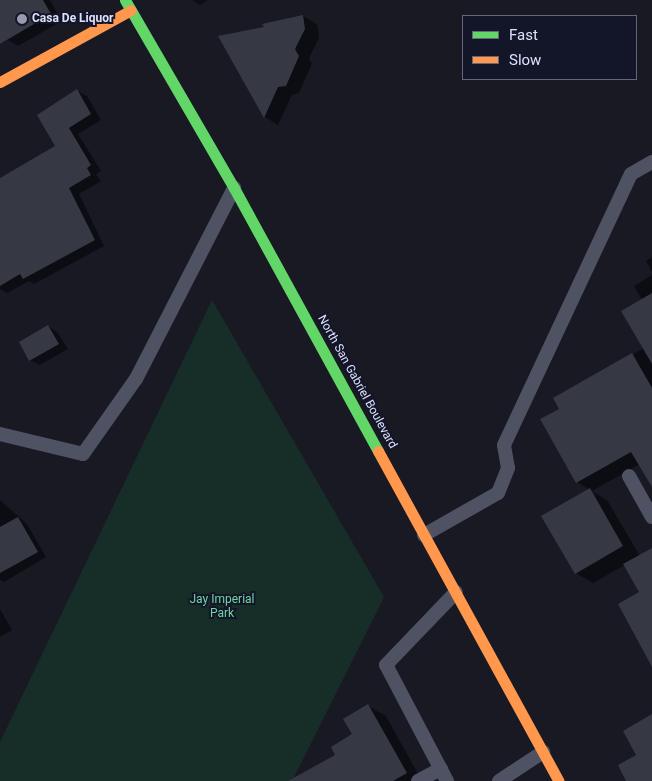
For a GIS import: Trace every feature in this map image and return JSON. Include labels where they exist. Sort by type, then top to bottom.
[{"type":"main road","points":[[0,82],[128,5]]},
{"type":"main road","name":"North San Gabriel Boulevard","points":[[128,5],[234,188],[559,781]]},
{"type":"lane","points":[[424,535],[498,493],[508,468],[504,445],[631,174],[652,162]]},
{"type":"lane","points":[[0,434],[83,454],[136,378],[234,188]]},
{"type":"lane","points":[[629,476],[652,517]]},
{"type":"lane","points":[[418,781],[444,775],[386,666],[456,592]]},
{"type":"lane","points":[[499,781],[543,752]]},
{"type":"green space","name":"Jay Imperial Park","points":[[212,300],[384,597],[292,781],[0,781],[0,742]]},
{"type":"building","name":"Casa De Liquor","points":[[0,0],[43,0],[51,14],[0,44]]},
{"type":"building","points":[[303,15],[305,29],[295,49],[299,56],[286,86],[278,87],[264,118],[218,36],[264,27],[262,24]]},
{"type":"building","points":[[77,89],[91,114],[69,128],[91,165],[87,168],[91,175],[69,188],[95,240],[23,279],[20,274],[0,286],[0,178],[55,146],[37,115]]},
{"type":"building","points":[[652,293],[652,364],[621,311]]},
{"type":"building","points":[[48,325],[59,344],[29,361],[19,342]]},
{"type":"building","points":[[632,353],[652,388],[652,487],[631,452],[576,483],[540,419],[559,409],[553,398]]},
{"type":"building","points":[[590,488],[623,546],[575,574],[541,516]]},
{"type":"building","points":[[18,517],[38,552],[0,573],[0,527]]},
{"type":"building","points":[[652,548],[652,667],[618,604],[639,592],[623,564]]},
{"type":"building","points":[[368,704],[407,773],[393,781],[288,781],[335,755],[331,747],[352,734],[343,719]]},
{"type":"building","points":[[652,714],[652,781],[626,781],[618,765],[636,755],[623,731]]},
{"type":"traffic: fast","points":[[125,0],[234,188],[378,451]]},
{"type":"traffic: slow","points":[[0,82],[131,10]]},
{"type":"traffic: slow","points":[[378,451],[559,781]]},
{"type":"place","name":"Casa De Liquor","points":[[22,19]]}]
